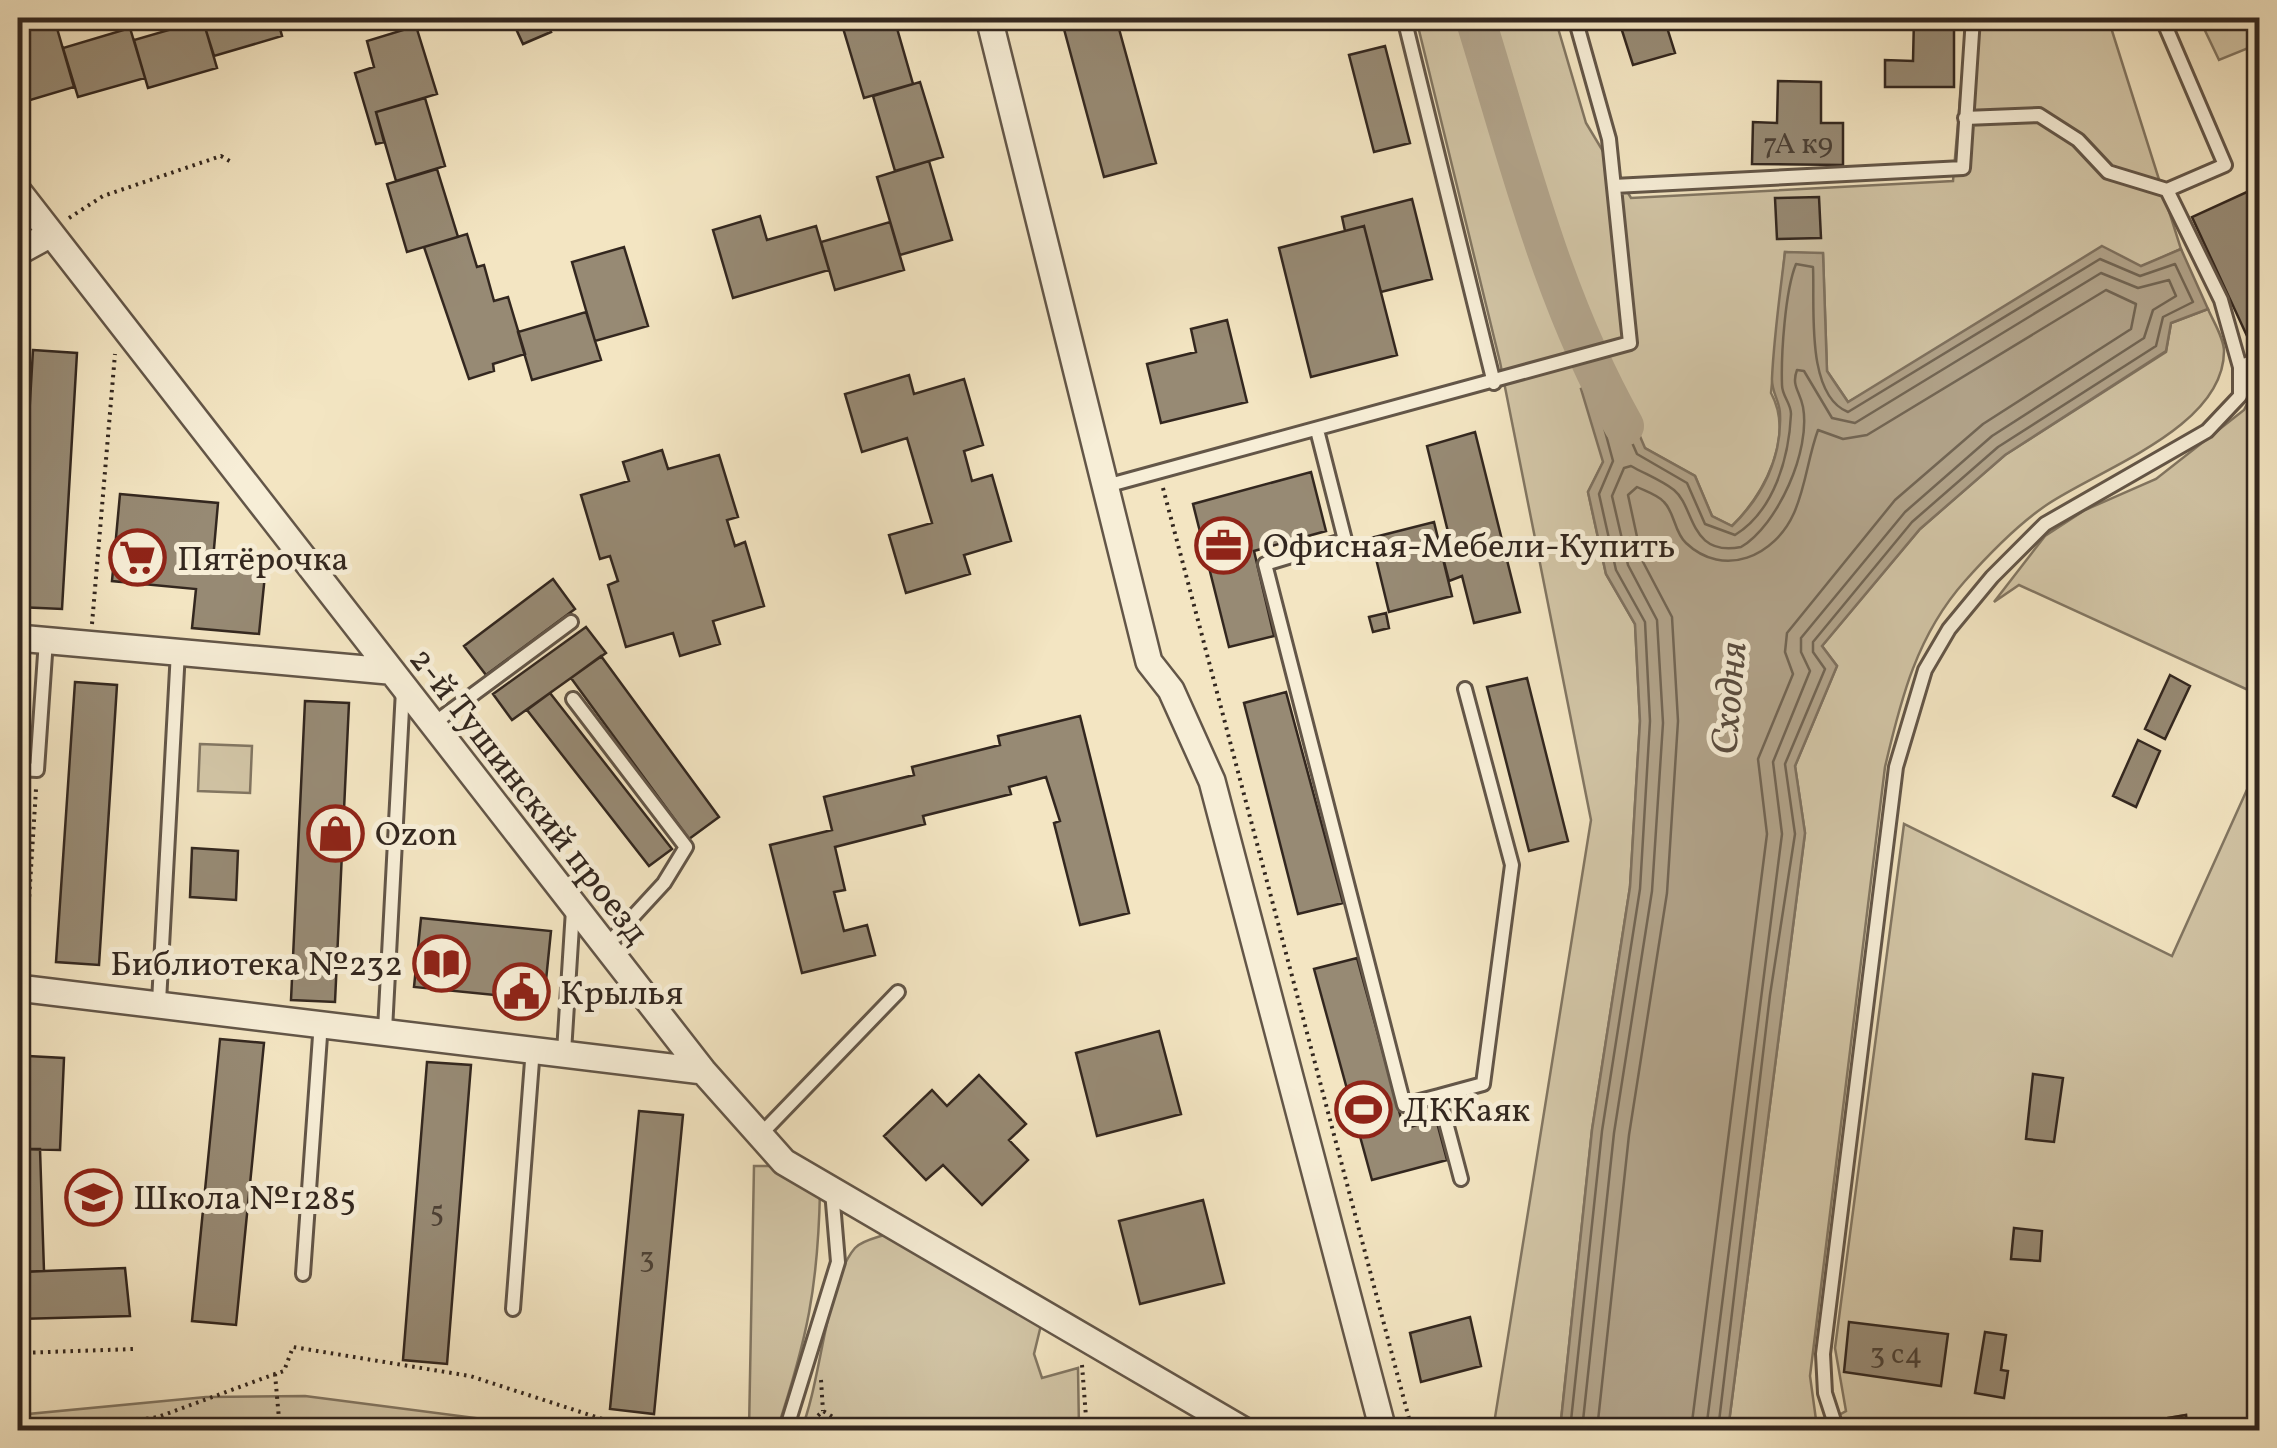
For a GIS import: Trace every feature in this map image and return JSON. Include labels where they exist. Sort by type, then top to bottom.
[{"type":"street","points":[[989,18],[1149,662],[1171,690],[1212,781],[1383,1430]]},
{"type":"street","name":"2-й Тушинский проезд","points":[[18,191],[702,1071],[784,1162],[1243,1430]]},
{"type":"street","points":[[18,252],[51,234]]},
{"type":"street","points":[[18,638],[178,651],[395,680]]},
{"type":"street","points":[[18,988],[159,1002],[702,1071]]},
{"type":"lane","points":[[1404,18],[1494,383]]},
{"type":"lane","points":[[1106,486],[1559,366],[1630,343],[1609,139],[1575,18]]},
{"type":"lane","points":[[1614,186],[1963,168],[1973,18]]},
{"type":"lane","points":[[1965,118],[2039,115],[2078,140],[2108,172],[2166,190],[2225,165],[2162,18]]},
{"type":"lane","points":[[1837,1430],[1825,1393],[1823,1354],[1896,767],[1925,670],[1950,629],[1982,590],[2045,524],[2208,431],[2240,396],[2240,367],[2221,300],[2166,190]]},
{"type":"lane","points":[[18,203],[51,234]]},
{"type":"lane","points":[[2240,367],[2260,358]]},
{"type":"lane","points":[[1317,430],[1344,540],[1265,564],[1404,1105],[1483,1084],[1512,865],[1465,689]]},
{"type":"lane","points":[[431,726],[571,622]]},
{"type":"lane","points":[[18,769],[37,770],[46,640]]},
{"type":"lane","points":[[159,1002],[178,651]]},
{"type":"lane","points":[[386,1030],[395,680]]},
{"type":"lane","points":[[573,699],[686,848],[664,883],[605,947]]},
{"type":"lane","points":[[564,1052],[573,907]]},
{"type":"lane","points":[[760,1135],[898,992]]},
{"type":"lane","points":[[303,1274],[321,1022]]},
{"type":"lane","points":[[513,1309],[532,1048]]},
{"type":"lane","points":[[1439,1096],[1461,1179]]},
{"type":"lane","points":[[786,1430],[838,1262],[832,1191]]},
{"type":"path","points":[[51,234],[103,196],[221,156],[233,163]]},
{"type":"path","points":[[90,643],[118,322]]},
{"type":"path","points":[[1159,473],[1412,1430]]},
{"type":"path","points":[[18,966],[24,967],[37,770]]},
{"type":"path","points":[[1080,1337],[1087,1430]]},
{"type":"path","points":[[72,1430],[158,1417],[284,1371],[292,1347],[470,1376],[636,1430]]},
{"type":"path","points":[[18,1354],[134,1349]]},
{"type":"path","points":[[276,1374],[280,1430]]},
{"type":"path","points":[[803,1430],[823,1410],[855,1430]]},
{"type":"shaded area","points":[[1416,18],[1555,18],[1586,123],[1631,198],[1953,181],[1967,18],[2108,18],[2181,249],[1894,376],[1848,402],[1827,371],[1823,254],[1785,252],[1771,393],[1778,410],[1778,446],[1765,481],[1744,513],[1732,526],[1712,516],[1695,476],[1645,448],[1603,462],[1588,492],[1606,574],[1635,624],[1640,721],[1630,887],[1592,1130],[1560,1430],[1493,1430],[1591,820],[1500,362]]},
{"type":"shaded area","points":[[2199,18],[2259,18],[2259,39],[2251,47],[2219,60]]},
{"type":"shaded area","points":[[2208,309],[2224,351],[2219,378],[2204,402],[2156,442],[2048,504],[2015,530],[1948,602],[1913,668],[1885,767],[1810,1376],[1817,1427],[1846,1411],[1835,1348],[1904,824],[2172,956],[2259,763],[2259,1430],[2187,1430],[2186,1415],[2097,1430],[1728,1430],[1805,833],[1795,766],[1837,666],[1822,646],[1920,529],[2005,455],[2166,352],[2171,323]]},
{"type":"shaded area","points":[[2259,379],[2259,695],[2019,585],[1994,602],[2045,536],[2085,510],[2156,479],[2244,410]]},
{"type":"shaded area","points":[[200,744],[252,746],[250,793],[198,791]]},
{"type":"shaded area","points":[[754,1166],[779,1166],[820,1191],[809,1313],[777,1430],[749,1430]]},
{"type":"shaded area","points":[[884,1235],[1041,1325],[1034,1354],[1042,1378],[1078,1368],[1079,1430],[801,1430],[830,1308],[845,1263],[858,1246]]},
{"type":"shaded area","points":[[305,1396],[568,1430],[18,1430],[18,1415],[206,1397]]},
{"type":"water","points":[[2102,246],[2141,266],[2181,249],[2208,309],[2171,323],[2166,351],[2005,455],[1920,529],[1822,646],[1837,666],[1795,766],[1805,833],[1728,1430],[1560,1430],[1592,1130],[1630,887],[1640,721],[1635,624],[1606,574],[1588,492],[1603,462],[1581,389],[1613,373],[1645,448],[1695,476],[1712,516],[1732,526],[1761,489],[1778,446],[1780,409],[1772,378],[1785,252],[1823,253],[1827,371],[1848,402]]},
{"type":"building","points":[[54,18],[74,87],[27,101],[18,70],[18,27]]},
{"type":"building","points":[[202,18],[277,18],[282,36],[214,56]]},
{"type":"building","points":[[511,18],[544,18],[551,32],[523,44]]},
{"type":"building","points":[[840,18],[894,18],[913,84],[864,98]]},
{"type":"building","points":[[1061,18],[1116,18],[1156,163],[1104,177]]},
{"type":"building","points":[[1618,18],[1664,18],[1675,53],[1633,65]]},
{"type":"building","points":[[1914,18],[1954,18],[1954,87],[1885,87],[1885,60],[1913,61]]},
{"type":"building","points":[[203,20],[217,68],[148,88],[134,40]]},
{"type":"building","points":[[416,26],[437,94],[376,112],[384,142],[376,144],[355,73],[374,67],[367,41]]},
{"type":"building","points":[[130,28],[145,78],[78,97],[63,48]]},
{"type":"building","points":[[1385,46],[1410,143],[1374,152],[1349,55]]},
{"type":"building","points":[[1778,81],[1821,82],[1821,123],[1843,123],[1843,165],[1752,164],[1753,122],[1777,123]]},
{"type":"building","points":[[920,82],[943,157],[895,171],[873,96]]},
{"type":"building","points":[[425,98],[445,166],[396,181],[376,112]]},
{"type":"building","points":[[929,161],[952,240],[900,255],[877,177]]},
{"type":"building","points":[[437,169],[458,237],[407,252],[387,184]]},
{"type":"building","points":[[2260,186],[2260,331],[2247,336],[2192,217]]},
{"type":"building","points":[[1819,197],[1821,238],[1777,239],[1775,198]]},
{"type":"building","points":[[1412,199],[1432,279],[1381,292],[1364,226],[1345,231],[1342,217]]},
{"type":"building","points":[[760,216],[767,240],[816,226],[829,270],[733,298],[713,230]]},
{"type":"building","points":[[890,222],[904,270],[835,290],[821,242]]},
{"type":"building","points":[[1364,226],[1397,355],[1311,377],[1279,248]]},
{"type":"building","points":[[467,234],[477,267],[484,265],[494,301],[508,297],[525,354],[493,364],[494,371],[469,379],[424,247]]},
{"type":"building","points":[[624,247],[648,326],[595,341],[572,262]]},
{"type":"building","points":[[586,312],[601,360],[532,380],[518,332]]},
{"type":"building","points":[[1227,320],[1247,402],[1161,423],[1147,364],[1196,352],[1191,329]]},
{"type":"building","points":[[33,350],[77,353],[62,609],[18,607]]},
{"type":"building","points":[[909,375],[914,394],[964,379],[983,445],[964,451],[972,481],[992,475],[1011,541],[964,555],[970,574],[906,593],[889,535],[932,523],[907,438],[862,452],[845,394]]},
{"type":"building","points":[[1475,432],[1520,612],[1474,623],[1462,576],[1449,581],[1439,542],[1450,540],[1427,446]]},
{"type":"building","points":[[662,450],[668,469],[719,455],[738,517],[727,520],[735,546],[745,542],[764,606],[713,621],[720,644],[680,656],[673,633],[626,647],[608,585],[618,581],[610,556],[600,559],[581,495],[629,481],[623,462]]},
{"type":"building","points":[[1311,472],[1326,531],[1254,551],[1274,636],[1229,647],[1193,504]]},
{"type":"building","points":[[120,494],[218,503],[213,560],[266,565],[259,634],[192,628],[196,589],[112,581]]},
{"type":"building","points":[[1434,522],[1452,596],[1389,612],[1371,538]]},
{"type":"building","points":[[553,579],[575,609],[486,675],[464,646]]},
{"type":"building","points":[[1386,613],[1389,628],[1373,632],[1369,617]]},
{"type":"building","points":[[586,627],[606,653],[512,720],[493,694]]},
{"type":"building","points":[[601,656],[719,817],[689,839],[571,678]]},
{"type":"building","points":[[2170,675],[2190,686],[2165,739],[2145,729]]},
{"type":"building","points":[[1527,678],[1568,841],[1529,851],[1487,687]]},
{"type":"building","points":[[75,682],[117,685],[99,965],[56,962]]},
{"type":"building","points":[[1286,692],[1343,903],[1298,914],[1244,703]]},
{"type":"building","points":[[550,693],[672,849],[649,866],[527,710]]},
{"type":"building","points":[[305,701],[349,703],[335,1002],[291,1000]]},
{"type":"building","points":[[1080,716],[1129,913],[1080,925],[1054,823],[1060,821],[1046,777],[1009,787],[1011,794],[923,816],[925,824],[835,847],[845,890],[834,892],[844,931],[867,925],[875,955],[802,973],[770,845],[832,830],[824,797],[914,775],[912,767],[1000,745],[998,736]]},
{"type":"building","points":[[2138,740],[2160,751],[2136,807],[2113,796]]},
{"type":"building","points":[[192,848],[238,851],[236,900],[190,897]]},
{"type":"building","points":[[421,918],[551,931],[544,1000],[414,987]]},
{"type":"building","points":[[1357,958],[1404,1129],[1436,1119],[1447,1160],[1372,1180],[1314,969]]},
{"type":"building","points":[[1159,1031],[1181,1114],[1097,1136],[1076,1053]]},
{"type":"building","points":[[220,1039],[264,1043],[236,1325],[192,1321]]},
{"type":"building","points":[[28,1056],[64,1058],[60,1150],[18,1149],[18,1112],[26,1112]]},
{"type":"building","points":[[427,1062],[471,1065],[447,1364],[403,1360]]},
{"type":"building","points":[[2033,1074],[2063,1078],[2054,1142],[2026,1139]]},
{"type":"building","points":[[979,1075],[1026,1124],[1009,1140],[1028,1160],[982,1205],[943,1165],[926,1180],[884,1136],[932,1090],[947,1106]]},
{"type":"building","points":[[639,1111],[683,1115],[654,1414],[610,1409]]},
{"type":"building","points":[[20,1149],[40,1149],[44,1271],[24,1272]]},
{"type":"building","points":[[1203,1200],[1224,1283],[1140,1304],[1119,1221]]},
{"type":"building","points":[[2014,1228],[2042,1231],[2040,1261],[2011,1259]]},
{"type":"building","points":[[125,1268],[130,1316],[18,1319],[18,1272]]},
{"type":"building","points":[[1470,1317],[1481,1366],[1421,1382],[1410,1333]]},
{"type":"building","points":[[1849,1322],[1948,1334],[1941,1386],[1844,1372]]},
{"type":"building","points":[[1985,1332],[2006,1335],[2001,1370],[2008,1371],[2004,1398],[1975,1393]]},
{"type":"building","points":[[2186,1415],[2187,1430],[2097,1430]]},
{"type":"waterway","name":"Сходня","points":[[1475,18],[1557,277],[1576,328],[1624,426]]},
{"type":"place","name":"Офисная-Мебели-Купить","points":[[1224,545]]},
{"type":"place","name":"Пятёрочка","points":[[138,558]]},
{"type":"place","name":"Ozon","points":[[336,833]]},
{"type":"place","name":"Библиотека №232","points":[[442,963]]},
{"type":"place","name":"Крылья","points":[[521,992]]},
{"type":"place","name":"ДККаяк","points":[[1364,1109]]},
{"type":"place","name":"Школа №1285","points":[[94,1197]]}]
